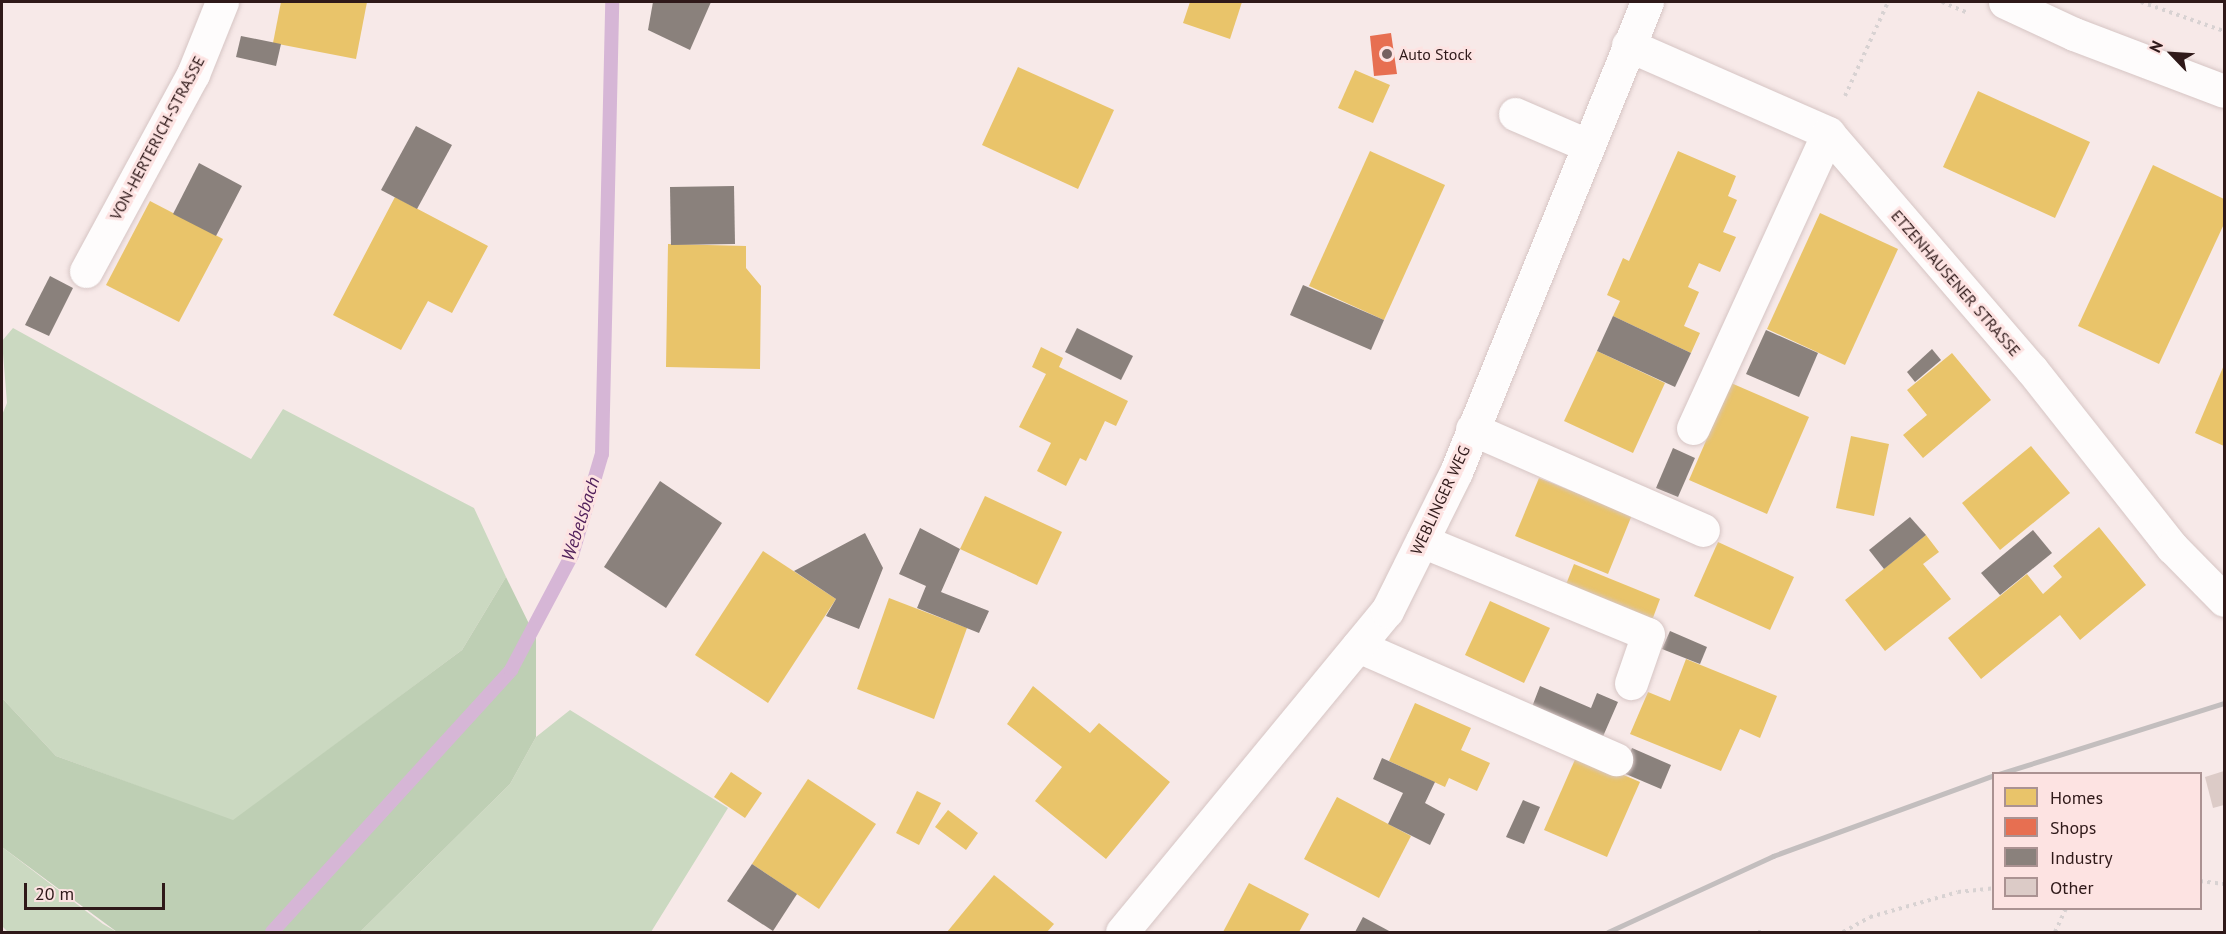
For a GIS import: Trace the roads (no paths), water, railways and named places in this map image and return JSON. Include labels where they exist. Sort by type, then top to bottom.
[{"type":"street","name":"VON-HERTERICH-STRASSE","points":[[86,272],[193,74],[222,2]]},
{"type":"street","name":"WEBLINGER WEG","points":[[1122,933],[1387,611],[1456,472],[1647,2]]},
{"type":"street","points":[[2005,2],[2074,34],[2224,91]]},
{"type":"street","name":"ETZENHAUSENER STRASSE","points":[[1628,45],[1828,134],[2032,370],[2172,547],[2224,600]]},
{"type":"street","points":[[1515,114],[1587,145]]},
{"type":"street","points":[[1693,428],[1828,134]]},
{"type":"street","points":[[1472,429],[1703,530]]},
{"type":"street","points":[[1422,541],[1648,634],[1630,683]]},
{"type":"street","points":[[1358,646],[1616,759]]},
{"type":"waterway","name":"Webelsbach","points":[[272,932],[511,670],[572,555],[602,454],[612,2]]},
{"type":"railway","points":[[2005,772],[2224,703]]},
{"type":"railway","points":[[1608,932],[1773,856],[1992,776]]},
{"type":"place","name":"Auto Stock","points":[[1387,54]]}]
